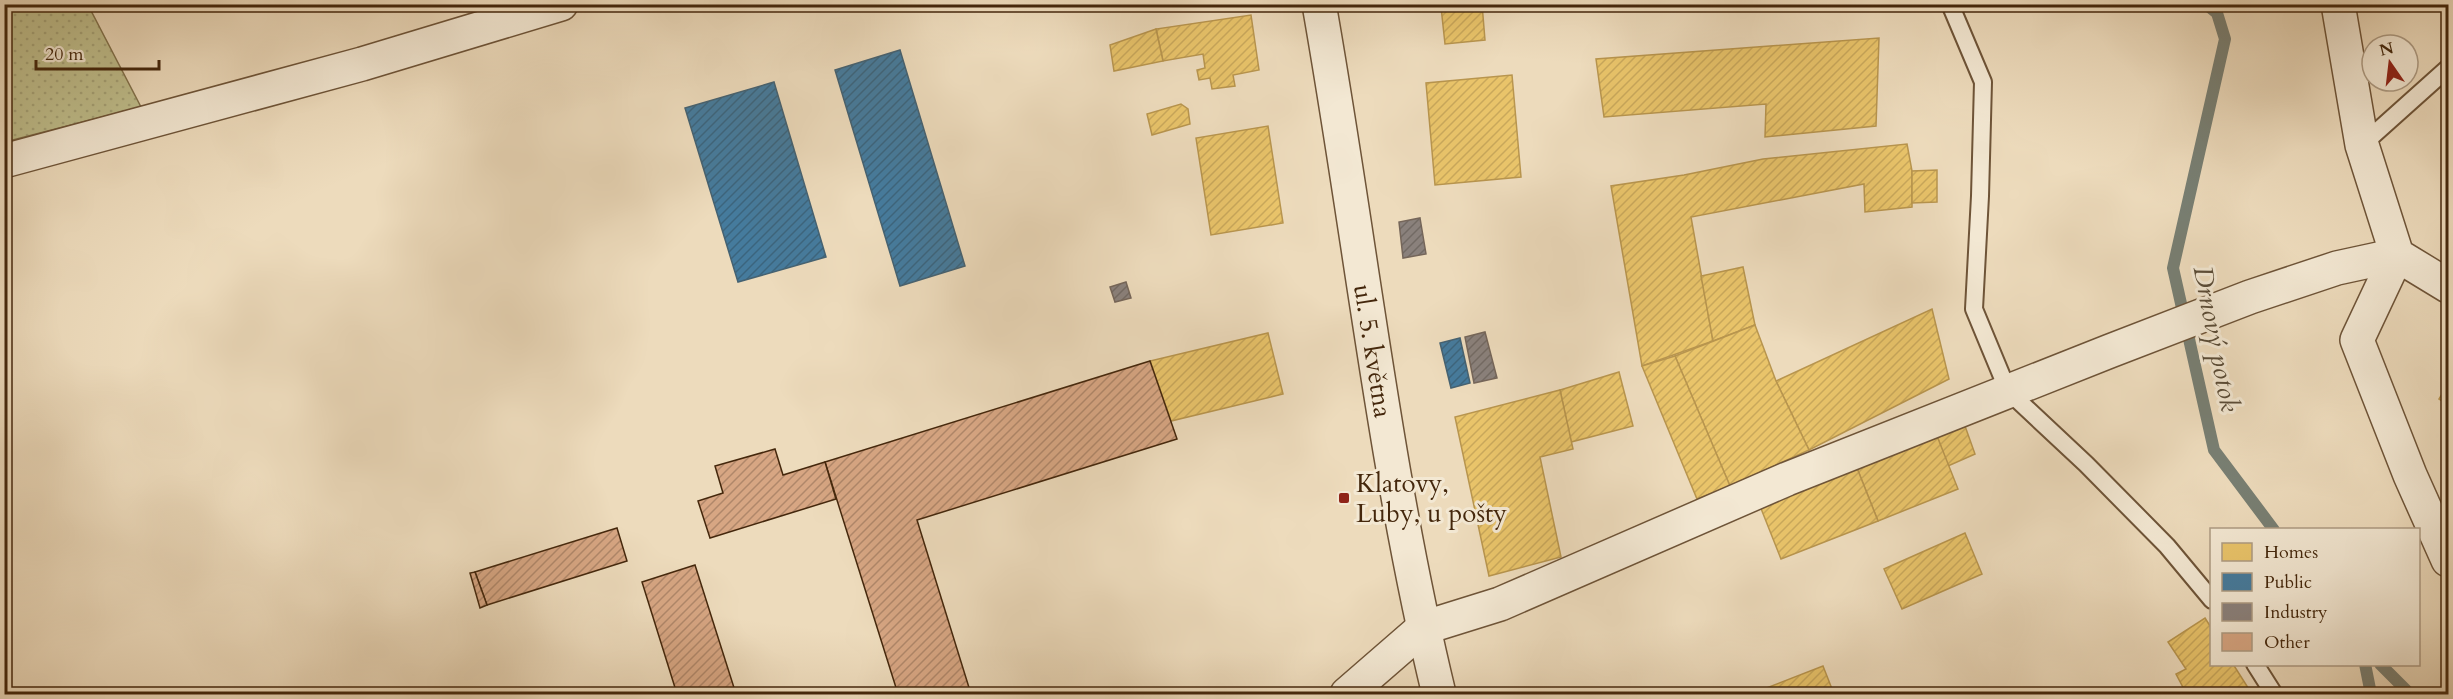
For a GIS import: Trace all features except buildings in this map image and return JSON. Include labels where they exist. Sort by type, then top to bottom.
[{"type":"street","points":[[4,161],[362,64],[561,4]]},
{"type":"street","name":"ul. 5. května","points":[[1318,4],[1388,444],[1423,628],[1439,694]]},
{"type":"street","points":[[2338,4],[2362,145],[2397,255],[2448,286]]},
{"type":"street","points":[[1347,694],[1423,628],[1500,604],[1787,479],[2250,297],[2337,268],[2397,255]]},
{"type":"street","points":[[2397,255],[2356,340],[2410,475],[2448,560]]},
{"type":"lane","points":[[1950,4],[1983,82],[1974,309],[2008,391],[2086,464],[2167,546],[2210,599]]},
{"type":"lane","points":[[2362,145],[2448,69]]},
{"type":"lane","points":[[2256,666],[2274,694]]},
{"type":"shaded area","points":[[5,5],[88,5],[141,107],[5,142]]},
{"type":"waterway","name":"Drnový potok","points":[[2206,4],[2217,13],[2225,39],[2173,268],[2214,450],[2272,528]]},
{"type":"waterway","points":[[2365,666],[2371,694]]},
{"type":"waterway","name":"Drnový potok","points":[[2382,666],[2410,694]]},
{"type":"place","name":"Klatovy, Luby, u pošty","points":[[1344,498]]}]
